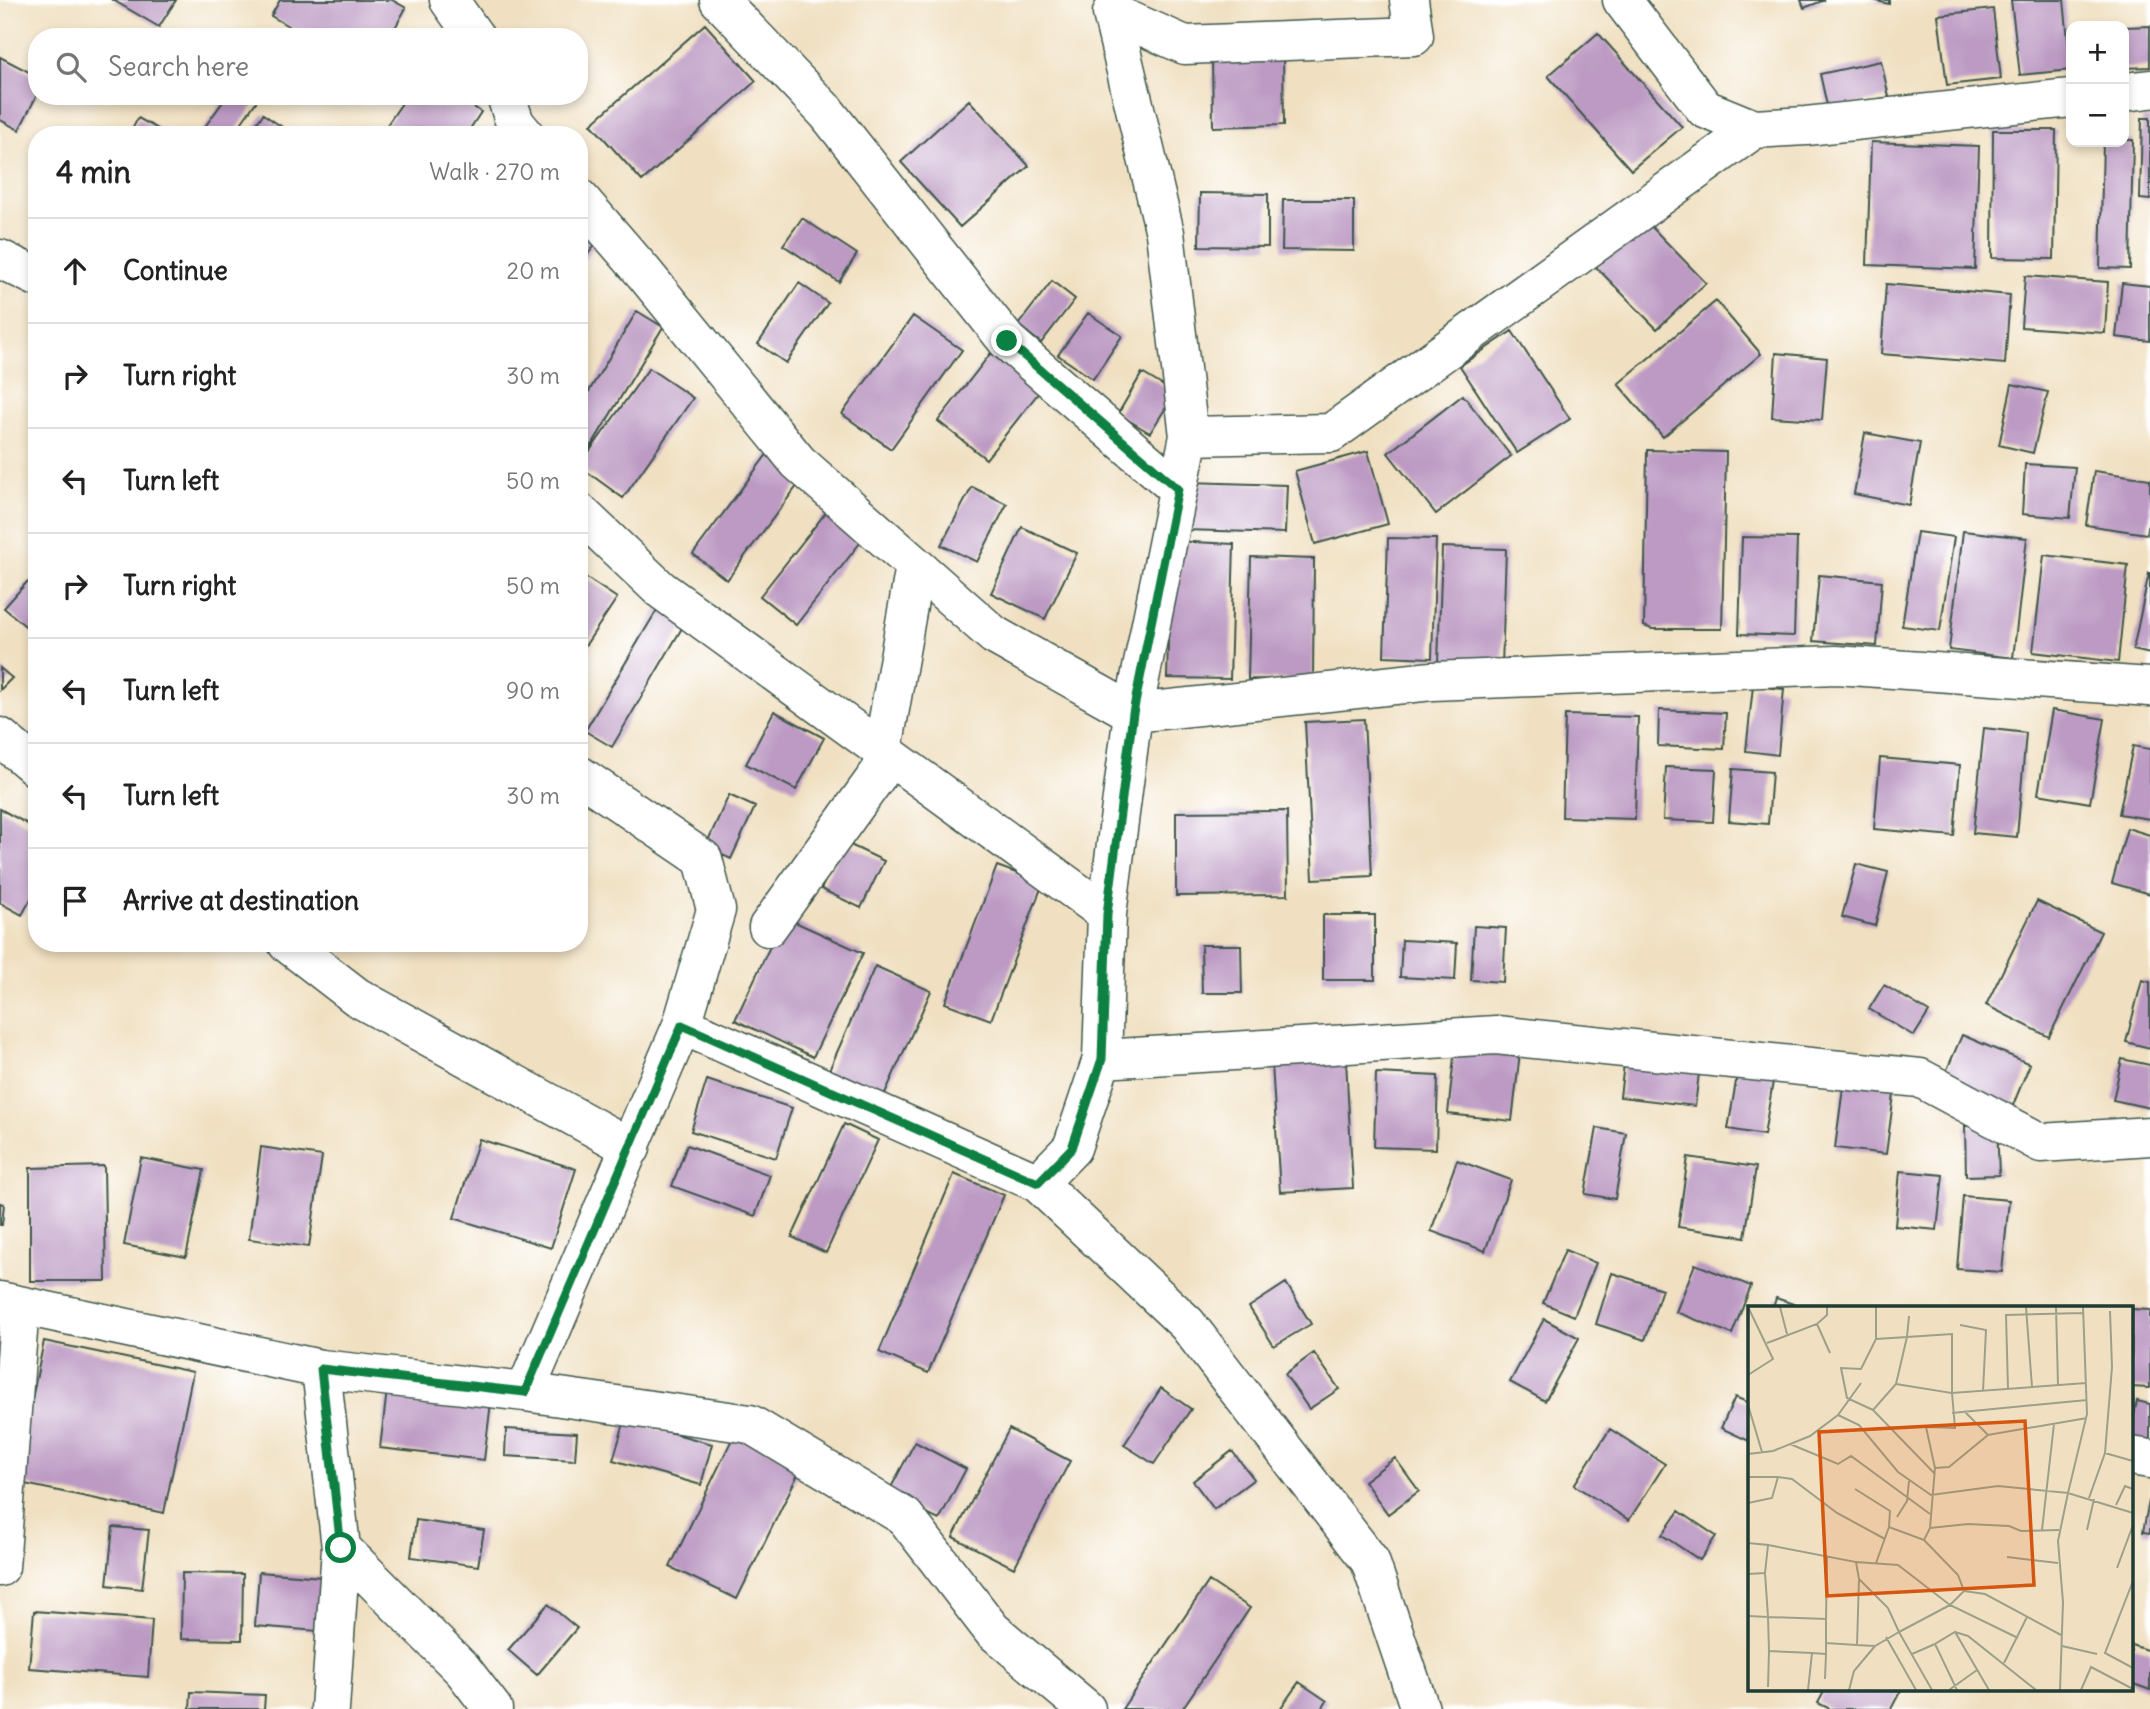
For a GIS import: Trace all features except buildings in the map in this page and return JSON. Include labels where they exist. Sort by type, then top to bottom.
[{"type":"street","points":[[449,0],[469,28]]},
{"type":"street","points":[[719,0],[827,113],[1007,341],[1178,489]]},
{"type":"street","points":[[1038,1183],[1072,1148],[1102,1059],[1107,914],[1133,713],[1189,436],[1165,233],[1112,13],[1185,45],[1414,36],[1409,0]]},
{"type":"street","points":[[1622,0],[1705,109],[1754,130],[2066,98]]},
{"type":"street","points":[[2129,91],[2150,89]]},
{"type":"street","points":[[509,105],[518,126]]},
{"type":"street","points":[[1189,436],[1331,433],[1754,130]]},
{"type":"street","points":[[588,208],[644,272],[798,462],[994,635],[1133,713],[1432,681],[1836,665],[2150,687]]},
{"type":"street","points":[[0,260],[28,273]]},
{"type":"street","points":[[588,521],[660,589],[1107,914]]},
{"type":"street","points":[[768,927],[883,769],[883,751],[915,566]]},
{"type":"street","points":[[0,737],[28,760]]},
{"type":"street","points":[[525,1392],[682,1025],[716,910],[703,859],[588,781]]},
{"type":"street","points":[[299,952],[357,997],[631,1148]]},
{"type":"street","points":[[682,1025],[1038,1183],[1186,1324],[1370,1561],[1420,1709]]},
{"type":"street","points":[[1102,1059],[1496,1034],[1920,1078],[2041,1143],[2150,1136]]},
{"type":"street","points":[[0,1567],[10,1304],[321,1369],[525,1392],[750,1424],[905,1517],[992,1630],[1086,1709]]},
{"type":"street","points":[[321,1369],[341,1548],[330,1709]]},
{"type":"street","points":[[2132,1456],[2150,1459]]},
{"type":"street","points":[[341,1548],[463,1670],[493,1709]]},
{"type":"route","points":[[341,1548],[321,1369],[525,1392],[682,1025],[1038,1183],[1072,1148],[1102,1059],[1107,914],[1133,713],[1178,489],[1007,341]]}]
